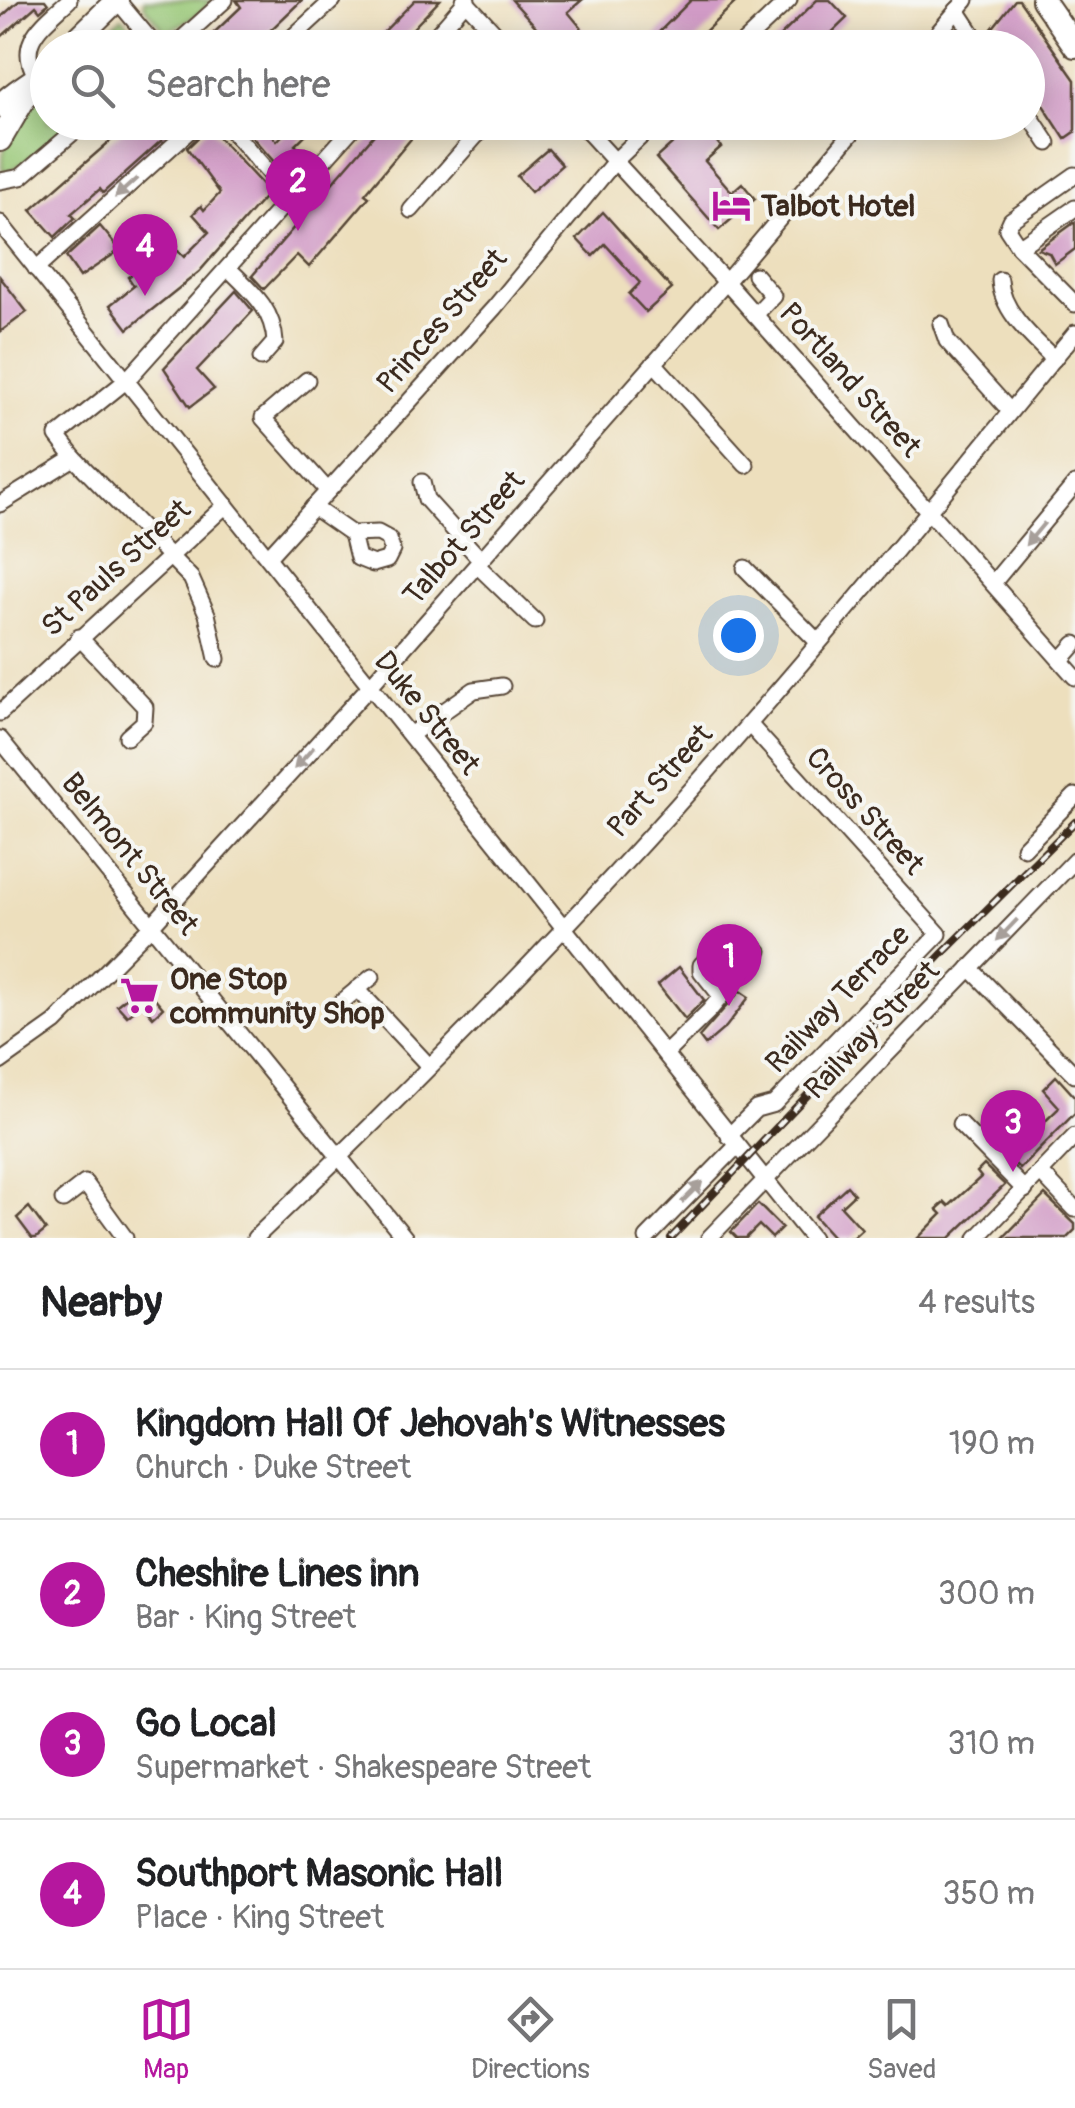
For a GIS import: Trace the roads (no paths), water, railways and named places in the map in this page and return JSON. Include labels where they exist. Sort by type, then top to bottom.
[{"type":"highway","points":[[86,30],[116,0]]},
{"type":"highway","points":[[1043,0],[1075,46]]},
{"type":"highway","points":[[0,106],[30,82]]},
{"type":"highway","points":[[0,140],[30,92]]},
{"type":"street","points":[[37,30],[69,0]]},
{"type":"street","points":[[116,0],[142,30]]},
{"type":"street","points":[[192,30],[225,0]]},
{"type":"street","points":[[300,30],[333,0]]},
{"type":"street","points":[[440,30],[466,0],[493,30]]},
{"type":"street","points":[[757,30],[789,0]]},
{"type":"street","points":[[940,30],[962,5],[974,30]]},
{"type":"street","points":[[1045,138],[1048,143]]},
{"type":"street","points":[[0,181],[22,177],[65,140]]},
{"type":"street","points":[[36,270],[179,140]]},
{"type":"street","points":[[240,140],[291,198]]},
{"type":"street","points":[[216,659],[206,614],[191,578],[57,436],[127,380],[342,140]]},
{"type":"street","points":[[411,210],[472,140]]},
{"type":"street","name":"Portland Street","points":[[596,140],[1075,677]]},
{"type":"street","name":"Princes Street","points":[[269,556],[494,308],[615,160],[637,140]]},
{"type":"street","name":"Talbot Street","points":[[0,1062],[54,1023],[153,924],[370,686],[846,140]]},
{"type":"street","points":[[1075,175],[1012,220],[1007,229],[1075,304]]},
{"type":"street","points":[[1020,247],[1075,208]]},
{"type":"street","name":"Duke Street","points":[[0,222],[812,1238]]},
{"type":"street","points":[[228,268],[267,308],[274,326],[275,342],[261,358]]},
{"type":"street","points":[[755,275],[773,296],[755,315]]},
{"type":"street","points":[[1000,280],[1002,294],[1016,317],[1054,358]]},
{"type":"street","points":[[941,324],[947,341],[1010,411]]},
{"type":"street","name":"Part Street","points":[[255,1238],[340,1157],[563,927],[750,724],[1075,334]]},
{"type":"street","points":[[654,363],[746,465]]},
{"type":"street","points":[[307,380],[263,418],[328,491]]},
{"type":"street","points":[[0,504],[74,458]]},
{"type":"street","points":[[422,482],[426,498],[479,562],[536,621]]},
{"type":"street","points":[[993,584],[1075,484]]},
{"type":"street","name":"St Pauls Street","points":[[0,713],[226,505]]},
{"type":"street","points":[[313,507],[352,534]]},
{"type":"street","points":[[745,568],[818,642]]},
{"type":"street","points":[[79,637],[144,706],[144,722],[128,737]]},
{"type":"street","points":[[1060,660],[1075,644]]},
{"type":"street","points":[[410,736],[474,690],[502,686]]},
{"type":"street","name":"Cross Street","points":[[750,724],[939,934]]},
{"type":"street","name":"Belmont Street","points":[[0,738],[405,1238]]},
{"type":"street","points":[[1024,848],[1075,796]]},
{"type":"street","name":"Railway Street","points":[[709,1238],[1075,860]]},
{"type":"street","name":"Railway Terrace","points":[[647,1238],[733,1141],[756,1109],[774,1104],[939,934]]},
{"type":"street","points":[[721,996],[702,971],[702,965],[725,942]]},
{"type":"street","points":[[665,1054],[709,1012],[759,951]]},
{"type":"street","points":[[970,968],[1075,1075]]},
{"type":"street","points":[[338,1006],[372,977]]},
{"type":"street","points":[[357,989],[429,1066]]},
{"type":"street","points":[[960,1124],[1024,1190]]},
{"type":"street","points":[[977,1238],[1075,1136]]},
{"type":"street","points":[[1041,1173],[1075,1209]]},
{"type":"street","points":[[63,1200],[84,1183],[125,1238]]},
{"type":"railway","points":[[671,1238],[943,953],[1075,822]]},
{"type":"place","name":"Talbot Hotel","points":[[731,206]]},
{"type":"place","name":"Cheshire Lines inn","points":[[298,231]]},
{"type":"place","name":"Southport Masonic Hall","points":[[145,296]]},
{"type":"place","name":"One Stop community Shop","points":[[140,996]]},
{"type":"place","name":"Kingdom Hall Of Jehovah's Witnesses","points":[[729,1006]]},
{"type":"place","name":"Go Local","points":[[1013,1172]]}]
